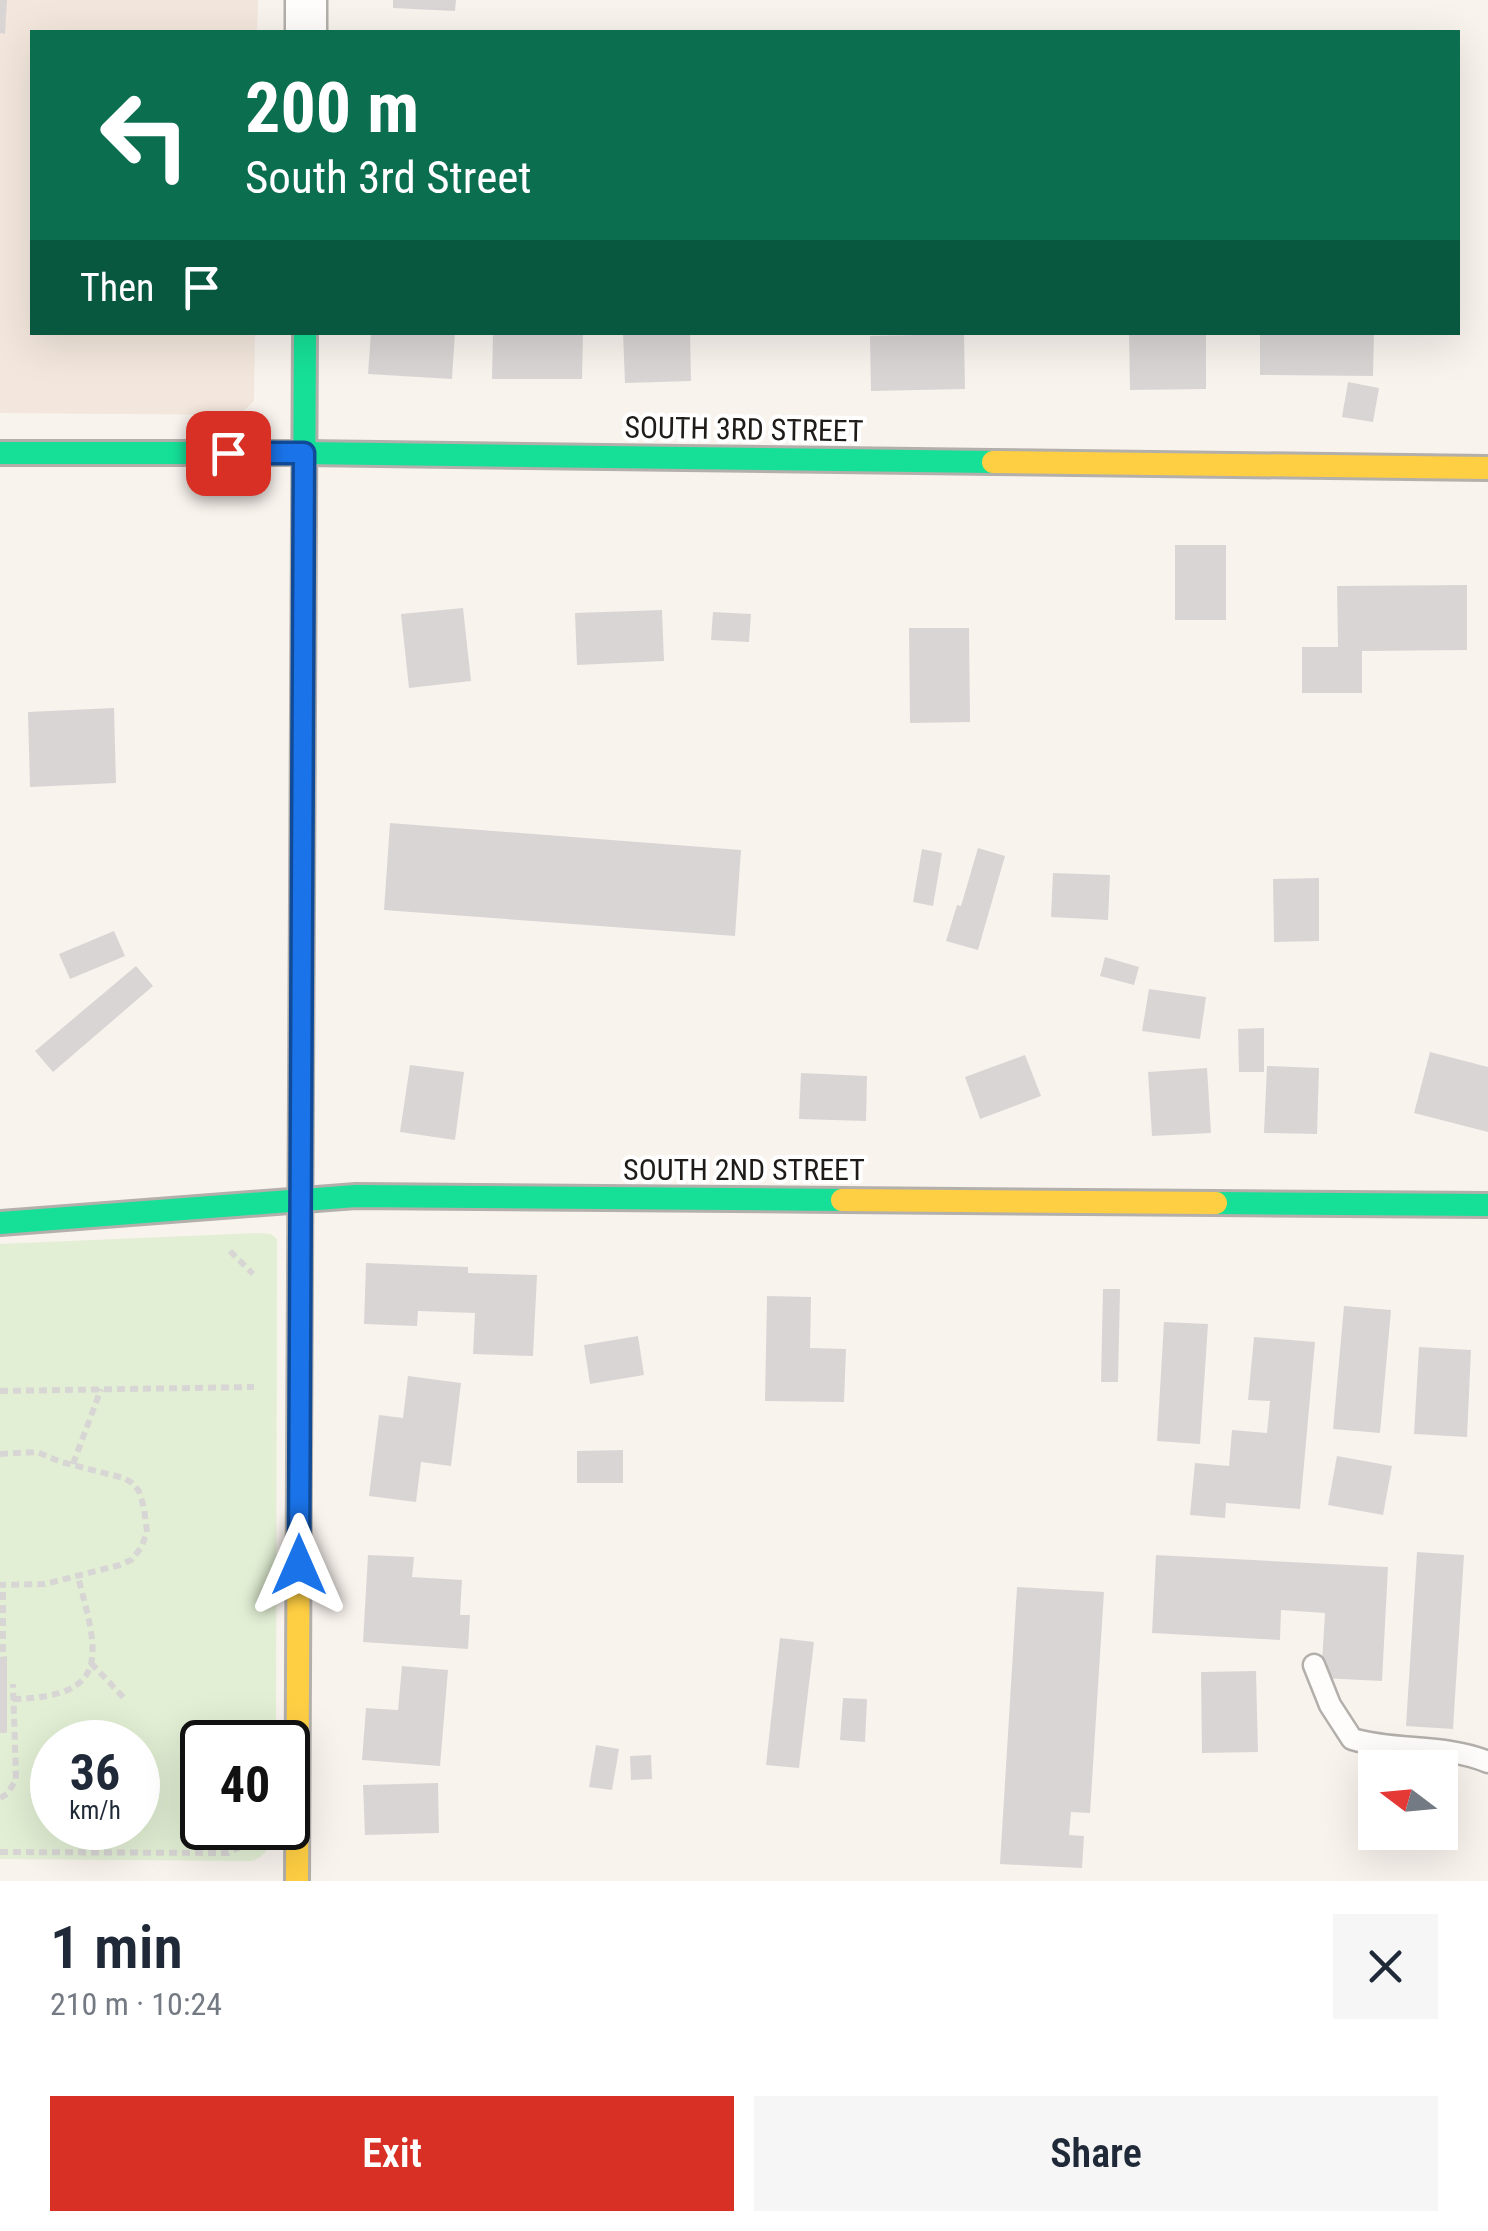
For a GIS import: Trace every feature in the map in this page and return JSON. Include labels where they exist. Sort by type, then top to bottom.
[{"type":"street","points":[[306,0],[306,30]]},
{"type":"street","points":[[298,1881],[305,335]]},
{"type":"street","name":"SOUTH 3RD STREET","points":[[0,453],[304,453],[1488,468]]},
{"type":"street","name":"SOUTH 2ND STREET","points":[[0,1223],[376,1196],[1488,1205]]},
{"type":"lane","points":[[1314,1665],[1330,1706],[1352,1740],[1466,1753],[1488,1762]]},
{"type":"path","points":[[0,1391],[257,1387]]},
{"type":"path","points":[[73,1464],[100,1389]]},
{"type":"path","points":[[0,1454],[38,1452],[124,1478],[139,1492],[147,1532],[131,1560],[45,1584],[2,1585],[3,1652]]},
{"type":"path","points":[[13,1699],[60,1695],[78,1685],[91,1663],[92,1630],[78,1577]]},
{"type":"path","points":[[91,1663],[124,1698]]},
{"type":"path","points":[[0,1798],[13,1788],[16,1780],[13,1684]]},
{"type":"path","points":[[0,1852],[233,1850]]},
{"type":"shaded area","points":[[0,0],[258,0],[257,30],[30,30],[30,335],[255,335],[254,401],[239,415],[0,413]]},
{"type":"green space","points":[[271,1234],[277,1239],[276,1720],[180,1720],[180,1850],[266,1850],[251,1861],[0,1859],[0,1244]]},
{"type":"building","points":[[0,0],[7,0],[5,34],[0,33]]},
{"type":"building","points":[[393,0],[456,0],[455,11],[393,8]]},
{"type":"building","points":[[371,335],[455,335],[452,379],[368,374]]},
{"type":"building","points":[[493,335],[583,335],[582,379],[492,379]]},
{"type":"building","points":[[623,335],[690,335],[691,381],[625,383]]},
{"type":"building","points":[[964,335],[965,389],[871,391],[870,336]]},
{"type":"building","points":[[1129,335],[1206,335],[1206,389],[1130,390]]},
{"type":"building","points":[[1260,335],[1374,335],[1373,376],[1260,375]]},
{"type":"building","points":[[1348,382],[1379,388],[1373,422],[1342,417]]},
{"type":"building","points":[[1175,545],[1226,545],[1226,620],[1175,620]]},
{"type":"building","points":[[1467,585],[1467,650],[1362,651],[1362,693],[1302,693],[1302,647],[1338,647],[1337,586]]},
{"type":"building","points":[[463,608],[471,681],[409,688],[401,614]]},
{"type":"building","points":[[662,610],[664,661],[577,665],[575,613]]},
{"type":"building","points":[[713,612],[751,614],[749,642],[711,640]]},
{"type":"building","points":[[909,628],[969,628],[970,722],[910,723]]},
{"type":"building","points":[[114,708],[116,783],[30,787],[28,712]]},
{"type":"building","points":[[390,823],[741,850],[735,936],[384,910]]},
{"type":"building","points":[[978,848],[1005,856],[978,950],[946,941]]},
{"type":"building","points":[[922,849],[942,853],[933,906],[913,902]]},
{"type":"building","points":[[1053,873],[1110,875],[1108,920],[1051,917]]},
{"type":"building","points":[[1319,878],[1319,941],[1274,942],[1273,879]]},
{"type":"building","points":[[114,931],[125,956],[70,979],[59,954]]},
{"type":"building","points":[[1105,957],[1139,967],[1134,985],[1100,976]]},
{"type":"building","points":[[136,966],[153,986],[53,1072],[35,1051]]},
{"type":"building","points":[[1149,989],[1206,997],[1200,1039],[1142,1031]]},
{"type":"building","points":[[1264,1028],[1264,1072],[1239,1072],[1238,1029]]},
{"type":"building","points":[[1430,1052],[1488,1067],[1488,1132],[1414,1113]]},
{"type":"building","points":[[1025,1055],[1041,1096],[980,1119],[965,1077]]},
{"type":"building","points":[[410,1065],[464,1072],[455,1140],[400,1132]]},
{"type":"building","points":[[1267,1066],[1319,1068],[1317,1134],[1264,1133]]},
{"type":"building","points":[[1207,1068],[1211,1133],[1152,1136],[1148,1072]]},
{"type":"building","points":[[801,1073],[867,1076],[866,1121],[799,1119]]},
{"type":"building","points":[[366,1263],[468,1267],[468,1273],[537,1275],[533,1356],[473,1354],[475,1313],[418,1311],[417,1326],[364,1324]]},
{"type":"building","points":[[1103,1289],[1120,1289],[1118,1382],[1101,1382]]},
{"type":"building","points":[[767,1296],[811,1297],[810,1348],[846,1349],[844,1402],[765,1401]]},
{"type":"building","points":[[1344,1306],[1391,1310],[1380,1433],[1333,1429]]},
{"type":"building","points":[[1164,1322],[1208,1324],[1200,1444],[1157,1441]]},
{"type":"building","points":[[638,1336],[644,1375],[590,1384],[584,1345]]},
{"type":"building","points":[[1254,1337],[1315,1342],[1300,1509],[1226,1503],[1225,1518],[1190,1515],[1195,1463],[1229,1466],[1232,1430],[1267,1433],[1270,1401],[1248,1400]]},
{"type":"building","points":[[1419,1347],[1471,1350],[1467,1437],[1414,1434]]},
{"type":"building","points":[[408,1376],[461,1383],[451,1466],[421,1462],[416,1502],[369,1496],[379,1415],[403,1418]]},
{"type":"building","points":[[623,1450],[623,1483],[577,1483],[577,1451]]},
{"type":"building","points":[[1337,1456],[1392,1466],[1383,1515],[1328,1505]]},
{"type":"building","points":[[1417,1552],[1464,1555],[1453,1729],[1406,1726]]},
{"type":"building","points":[[368,1555],[414,1557],[412,1577],[462,1580],[460,1615],[470,1615],[468,1649],[363,1642]]},
{"type":"building","points":[[1156,1555],[1388,1567],[1382,1681],[1321,1678],[1325,1613],[1281,1610],[1280,1640],[1152,1633]]},
{"type":"building","points":[[1017,1587],[1104,1592],[1090,1813],[1071,1812],[1069,1835],[1084,1836],[1082,1868],[1000,1864]]},
{"type":"building","points":[[780,1638],[814,1642],[799,1768],[766,1765]]},
{"type":"building","points":[[7,1656],[7,1733],[0,1733],[0,1657]]},
{"type":"building","points":[[402,1666],[448,1670],[440,1766],[362,1760],[366,1708],[398,1710]]},
{"type":"building","points":[[1256,1671],[1258,1752],[1202,1753],[1201,1672]]},
{"type":"building","points":[[843,1698],[867,1699],[865,1742],[840,1740]]},
{"type":"building","points":[[596,1745],[619,1749],[612,1790],[589,1787]]},
{"type":"building","points":[[651,1755],[652,1779],[631,1780],[630,1756]]},
{"type":"building","points":[[438,1783],[439,1833],[365,1835],[363,1785]]},
{"type":"traffic: fast","points":[[299,1466],[305,335]]},
{"type":"traffic: fast","points":[[0,453],[993,462]]},
{"type":"traffic: fast","points":[[0,1223],[356,1196],[842,1200]]},
{"type":"traffic: fast","points":[[1216,1203],[1488,1205]]},
{"type":"traffic: slow","points":[[993,462],[1488,468]]},
{"type":"traffic: slow","points":[[842,1200],[1216,1203]]},
{"type":"traffic: slow","points":[[297,1881],[299,1466]]},
{"type":"route","points":[[228,453],[304,453],[299,1565]]}]
